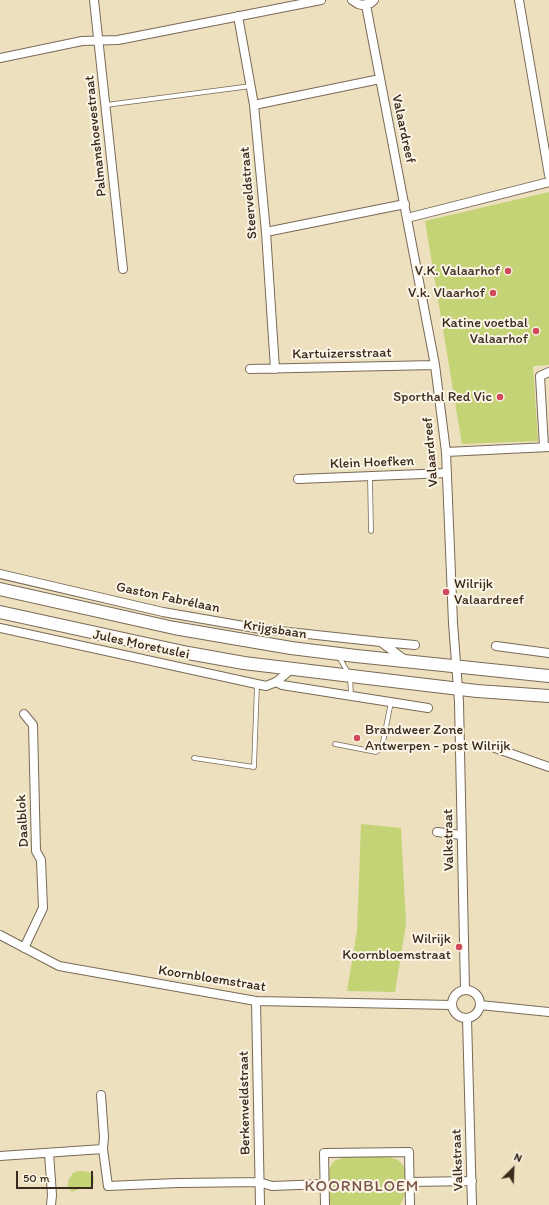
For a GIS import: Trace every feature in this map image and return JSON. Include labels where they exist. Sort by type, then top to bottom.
[{"type":"main road","name":"Krijgsbaan","points":[[0,588],[181,629],[291,648],[549,676]]},
{"type":"main road","points":[[0,612],[188,653],[290,669],[458,688],[549,696]]},
{"type":"street","name":"Palmanshoevestraat","points":[[94,0],[123,269]]},
{"type":"street","points":[[0,58],[82,41],[118,40],[321,0]]},
{"type":"street","points":[[352,0],[358,4],[366,5],[374,0]]},
{"type":"street","points":[[519,0],[549,175]]},
{"type":"street","name":"Valaardreef","points":[[366,5],[435,365],[446,452],[453,622],[458,688]]},
{"type":"street","name":"Steerveldstraat","points":[[238,16],[254,105],[266,232],[275,368]]},
{"type":"street","points":[[254,105],[380,79]]},
{"type":"street","points":[[407,218],[549,182]]},
{"type":"street","points":[[266,232],[405,204]]},
{"type":"street","name":"Kartuizersstraat","points":[[250,369],[435,365]]},
{"type":"street","points":[[446,452],[547,447],[540,376],[549,372]]},
{"type":"street","name":"Klein Hoefken","points":[[298,479],[447,473]]},
{"type":"street","name":"Gaston Fabrélaan","points":[[0,574],[170,613],[261,629],[415,645]]},
{"type":"street","name":"Jules Moretuslei","points":[[0,628],[266,686],[276,682],[282,685],[428,708]]},
{"type":"street","points":[[381,642],[406,661]]},
{"type":"street","points":[[496,646],[549,653]]},
{"type":"street","points":[[276,682],[290,669]]},
{"type":"street","name":"Valkstraat","points":[[458,688],[465,990]]},
{"type":"street","name":"Daalblok","points":[[24,714],[33,725],[36,851],[41,860],[43,908],[24,948]]},
{"type":"street","points":[[495,748],[549,767]]},
{"type":"street","points":[[436,832],[461,835]]},
{"type":"street","name":"Koornbloemstraat","points":[[0,935],[59,966],[256,1001],[452,1004]]},
{"type":"street","points":[[465,990],[473,992],[478,998],[480,1005],[478,1012],[473,1016],[466,1018],[454,1012],[452,1004],[454,997],[459,992],[465,990]]},
{"type":"street","name":"Berkenveldstraat","points":[[256,1001],[260,1205]]},
{"type":"street","points":[[480,1005],[549,1012]]},
{"type":"street","name":"Valkstraat","points":[[466,1018],[472,1205]]},
{"type":"street","points":[[101,1095],[104,1137],[103,1149],[108,1186],[260,1182],[272,1186],[324,1184]]},
{"type":"street","points":[[0,1156],[103,1149]]},
{"type":"street","points":[[325,1205],[324,1153],[409,1152],[410,1205]]},
{"type":"street","points":[[49,1153],[52,1195],[51,1205]]},
{"type":"street","points":[[410,1182],[472,1181]]},
{"type":"lane","points":[[106,105],[251,86]]},
{"type":"lane","points":[[370,476],[371,531]]},
{"type":"lane","points":[[338,654],[350,676],[351,695]]},
{"type":"lane","points":[[194,758],[254,767],[257,684]]},
{"type":"lane","points":[[335,744],[376,752],[382,747],[391,702]]},
{"type":"green space","name":"V.k. Vlaarhof","points":[[549,192],[549,365],[533,366],[538,441],[462,444],[425,221]]},
{"type":"green space","points":[[361,824],[401,828],[406,924],[395,992],[347,991],[357,931]]},
{"type":"green space","points":[[386,1156],[398,1160],[405,1167],[405,1195],[400,1205],[331,1205],[327,1201],[327,1172],[334,1161],[345,1157]]},
{"type":"green space","points":[[78,1171],[91,1173],[94,1177],[94,1182],[91,1187],[81,1188],[72,1192],[68,1187],[68,1181],[73,1173]]},
{"type":"place","name":"V.K. Valaarhof","points":[[508,271]]},
{"type":"place","name":"V.k. Vlaarhof","points":[[493,293]]},
{"type":"place","name":"Katine voetbal Valaarhof","points":[[536,331]]},
{"type":"place","name":"Sporthal Red Vic","points":[[500,397]]},
{"type":"place","name":"Wilrijk Valaardreef","points":[[446,592]]},
{"type":"place","name":"Brandweer Zone Antwerpen - post Wilrijk","points":[[357,738]]},
{"type":"place","name":"Wilrijk Koornbloemstraat","points":[[459,947]]},
{"type":"district","name":"KOORNBLOEM","points":[[362,1187]]}]
